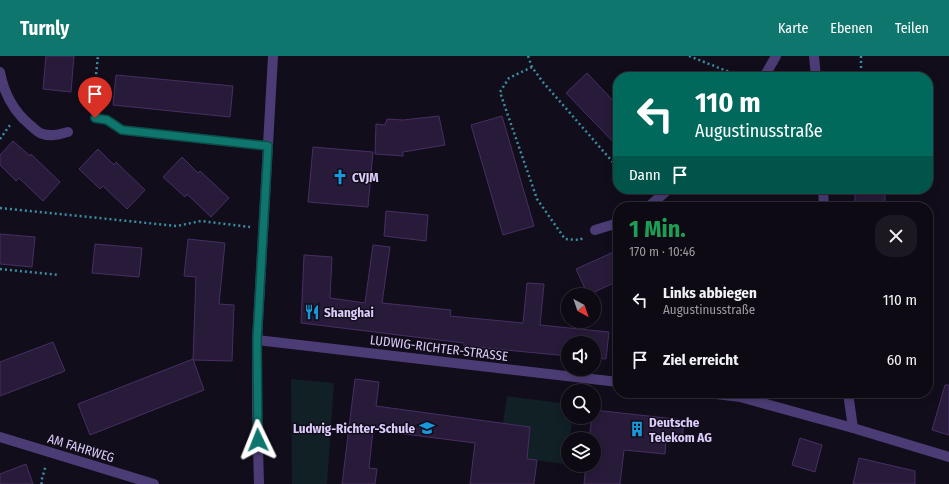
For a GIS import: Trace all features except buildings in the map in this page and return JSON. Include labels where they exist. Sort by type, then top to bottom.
[{"type":"street","points":[[260,484],[257,410],[257,340],[273,56]]},
{"type":"street","points":[[767,72],[776,56]]},
{"type":"street","points":[[814,56],[816,72]]},
{"type":"street","points":[[0,72],[2,86],[11,104],[26,122],[43,134],[51,136],[68,132]]},
{"type":"street","points":[[654,202],[663,194]]},
{"type":"street","points":[[595,230],[613,225]]},
{"type":"street","name":"LUDWIG-RICHTER-STRASSE","points":[[257,340],[613,381]]},
{"type":"street","points":[[744,398],[853,428],[949,457]]},
{"type":"street","points":[[849,398],[853,428]]},
{"type":"street","name":"AM FAHRWEG","points":[[0,437],[154,484]]},
{"type":"lane","points":[[95,118],[107,120],[122,130],[268,146]]},
{"type":"path","points":[[95,118],[92,106],[98,56]]},
{"type":"path","points":[[528,56],[532,66],[542,81],[613,162]]},
{"type":"path","points":[[690,56],[730,72]]},
{"type":"path","points":[[861,56],[861,72]]},
{"type":"path","points":[[532,66],[509,78],[500,92],[537,199],[565,239],[580,240],[595,230]]},
{"type":"path","points":[[0,208],[177,226],[201,221],[263,229]]},
{"type":"path","points":[[0,269],[59,275]]},
{"type":"path","points":[[42,484],[41,482],[49,452]]},
{"type":"shaded area","points":[[291,379],[334,383],[327,484],[292,484]]},
{"type":"shaded area","points":[[507,396],[561,403],[561,424],[572,424],[570,432],[561,432],[561,463],[527,459],[530,427],[503,423]]},
{"type":"place","name":"CVJM","points":[[340,177]]},
{"type":"place","name":"Shanghai","points":[[312,312]]},
{"type":"place","name":"Ludwig-Richter-Schule","points":[[427,428]]},
{"type":"place","name":"Deutsche Telekom AG","points":[[637,429]]},
{"type":"route","points":[[95,118],[107,120],[122,130],[268,146],[257,340],[258,440]]}]
